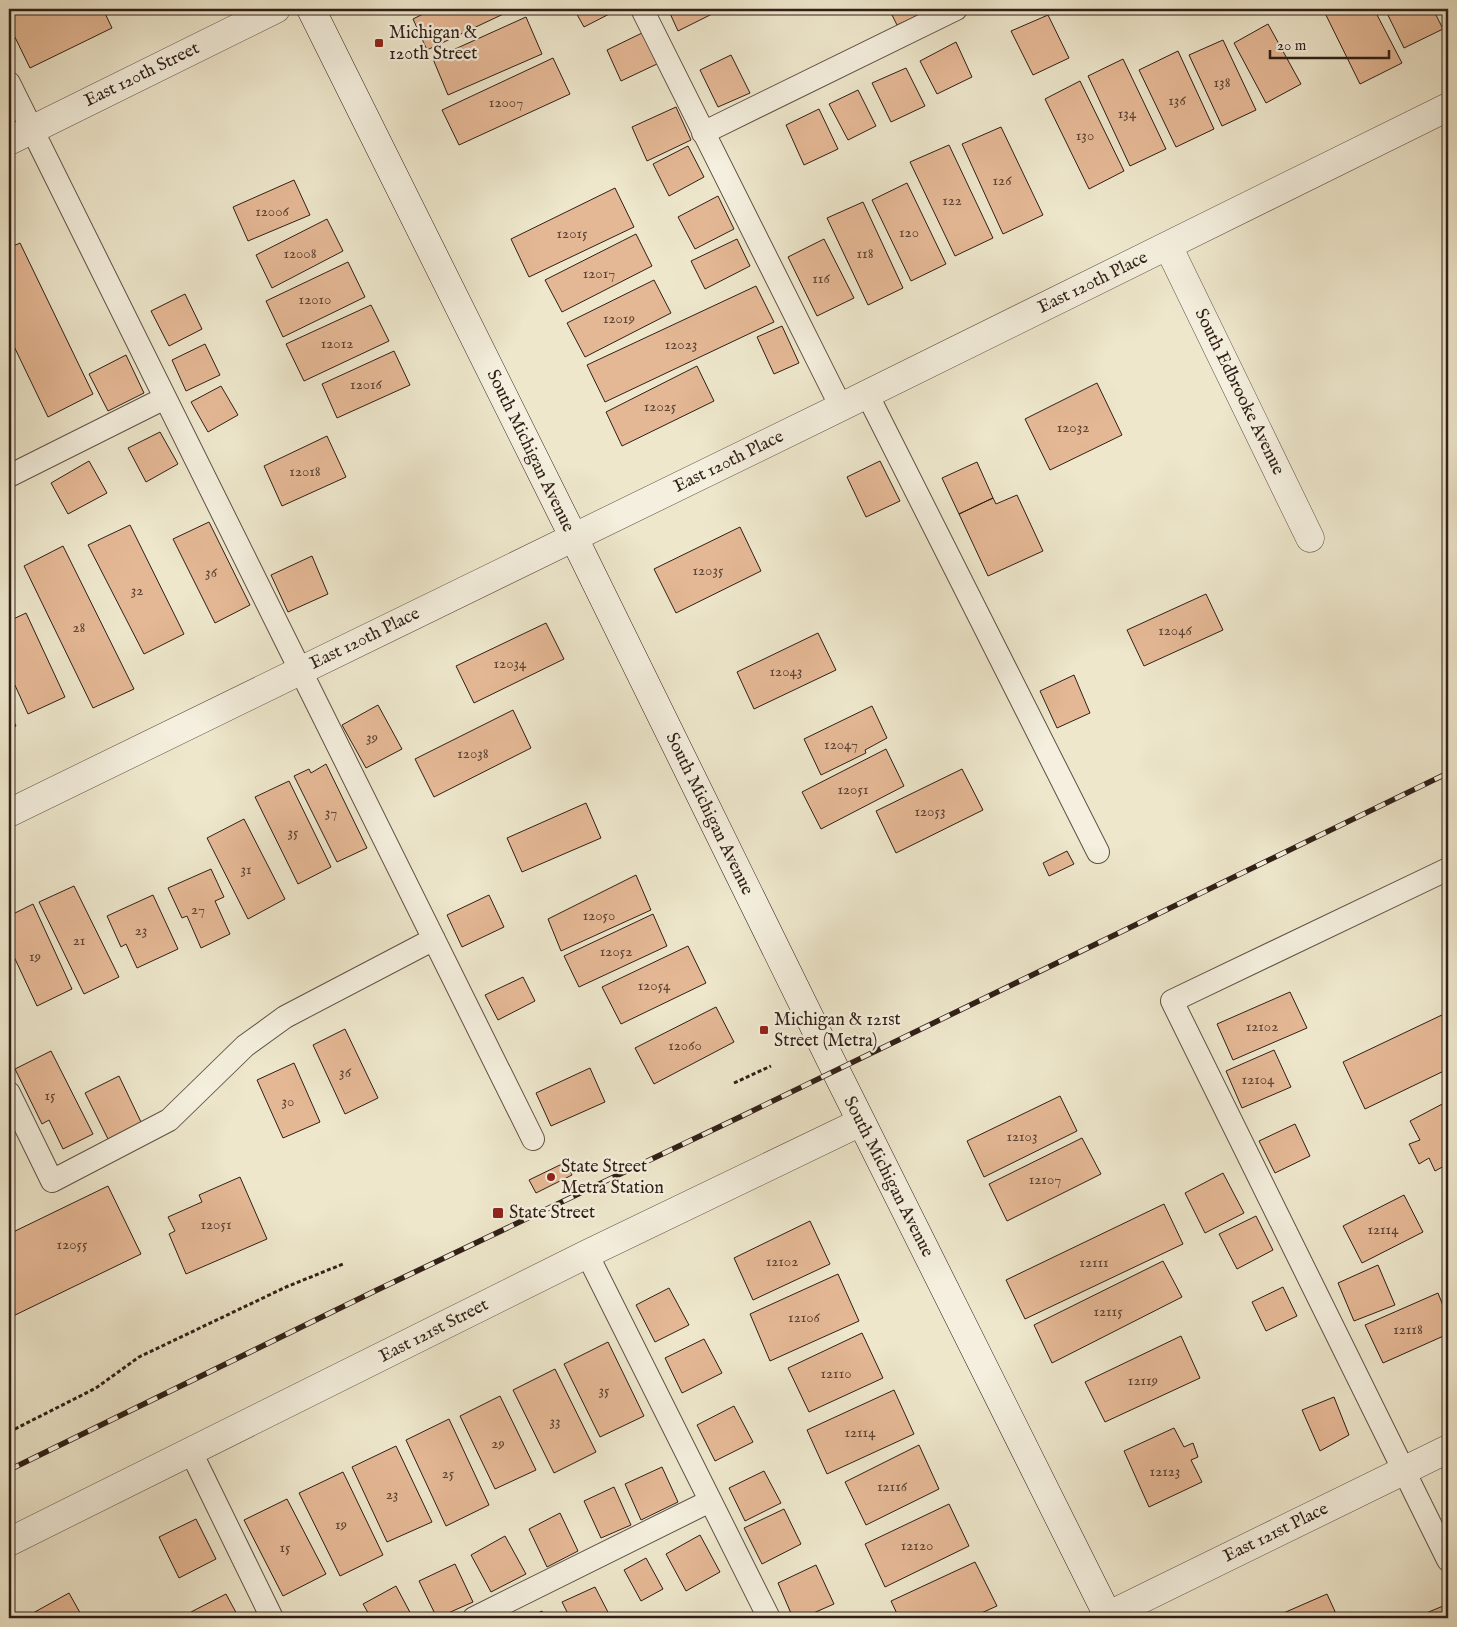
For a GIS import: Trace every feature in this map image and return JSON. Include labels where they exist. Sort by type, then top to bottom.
[{"type":"street","name":"East 120th Street","points":[[20,135],[276,9]]},
{"type":"street","name":"South Michigan Avenue","points":[[311,9],[1107,1617]]},
{"type":"street","name":"East 120th Place","points":[[9,813],[574,538],[1448,107]]},
{"type":"street","name":"South Edbrooke Avenue","points":[[1168,246],[1310,538]]},
{"type":"street","name":"East 121st Street","points":[[9,1542],[587,1254],[861,1122]]},
{"type":"street","name":"East 121st Place","points":[[1107,1617],[1448,1449]]},
{"type":"lane","points":[[642,9],[841,407]]},
{"type":"lane","points":[[703,133],[956,9]]},
{"type":"lane","points":[[9,83],[20,135],[165,398],[533,1139]]},
{"type":"lane","points":[[867,394],[1098,852]]},
{"type":"lane","points":[[9,476],[165,398]]},
{"type":"lane","points":[[1448,869],[1172,1001],[1448,1560]]},
{"type":"lane","points":[[9,1093],[52,1181],[170,1120],[245,1046],[285,1017],[434,939]]},
{"type":"lane","points":[[587,1254],[769,1618]]},
{"type":"lane","points":[[191,1452],[272,1618]]},
{"type":"lane","points":[[474,1618],[710,1501]]},
{"type":"path","points":[[734,1083],[771,1066]]},
{"type":"path","points":[[9,1432],[96,1388],[139,1357],[286,1287],[343,1264]]},
{"type":"building","points":[[9,9],[103,9],[112,28],[30,68],[9,25]]},
{"type":"building","points":[[433,9],[514,9],[427,50],[413,19]]},
{"type":"building","points":[[574,9],[619,9],[584,27]]},
{"type":"building","points":[[668,9],[709,9],[712,14],[678,31]]},
{"type":"building","points":[[889,9],[932,9],[897,25]]},
{"type":"building","points":[[1323,9],[1374,9],[1402,63],[1360,84]]},
{"type":"building","points":[[1385,9],[1433,9],[1443,29],[1404,48]]},
{"type":"building","points":[[1048,15],[1069,58],[1033,75],[1011,31]]},
{"type":"building","points":[[526,17],[542,54],[448,95],[433,59]]},
{"type":"building","points":[[1268,24],[1301,84],[1266,103],[1234,43]]},
{"type":"building","points":[[642,33],[657,64],[621,81],[607,50]]},
{"type":"building","points":[[1223,40],[1256,110],[1222,126],[1189,55]]},
{"type":"building","points":[[956,42],[972,77],[937,94],[920,61]]},
{"type":"building","points":[[1178,51],[1214,129],[1176,147],[1139,70]]},
{"type":"building","points":[[731,55],[750,93],[718,107],[700,70]]},
{"type":"building","points":[[553,58],[570,94],[459,145],[442,110]]},
{"type":"building","points":[[1123,59],[1166,149],[1130,166],[1088,76]]},
{"type":"building","points":[[906,68],[925,106],[891,122],[872,83]]},
{"type":"building","points":[[1080,81],[1124,171],[1089,189],[1045,99]]},
{"type":"building","points":[[858,90],[876,126],[848,140],[829,104]]},
{"type":"building","points":[[676,107],[691,140],[647,161],[632,127]]},
{"type":"building","points":[[819,109],[838,149],[804,165],[786,125]]},
{"type":"building","points":[[1001,127],[1043,215],[1003,234],[962,144]]},
{"type":"building","points":[[949,145],[993,238],[955,256],[910,162]]},
{"type":"building","points":[[688,146],[704,177],[669,196],[653,164]]},
{"type":"building","points":[[294,180],[310,215],[248,241],[233,207]]},
{"type":"building","points":[[907,183],[946,264],[911,281],[872,200]]},
{"type":"building","points":[[615,188],[634,227],[529,277],[511,239]]},
{"type":"building","points":[[718,196],[734,229],[695,249],[678,217]]},
{"type":"building","points":[[863,202],[903,288],[868,305],[827,218]]},
{"type":"building","points":[[327,219],[343,251],[272,288],[256,255]]},
{"type":"building","points":[[636,234],[652,266],[562,312],[545,280]]},
{"type":"building","points":[[737,239],[750,266],[705,289],[691,261]]},
{"type":"building","points":[[824,239],[854,298],[817,316],[788,257]]},
{"type":"building","points":[[20,243],[93,394],[48,417],[9,336],[9,248]]},
{"type":"building","points":[[348,262],[365,297],[283,337],[266,301]]},
{"type":"building","points":[[654,280],[671,313],[585,357],[567,323]]},
{"type":"building","points":[[756,286],[774,322],[605,402],[587,365]]},
{"type":"building","points":[[185,294],[202,329],[169,346],[151,311]]},
{"type":"building","points":[[371,305],[389,341],[304,381],[286,344]]},
{"type":"building","points":[[782,326],[799,363],[774,374],[757,337]]},
{"type":"building","points":[[205,344],[220,375],[186,391],[172,360]]},
{"type":"building","points":[[394,351],[410,385],[337,418],[322,384]]},
{"type":"building","points":[[126,355],[144,393],[108,411],[89,374]]},
{"type":"building","points":[[697,366],[714,401],[622,446],[606,412]]},
{"type":"building","points":[[1097,383],[1122,435],[1050,470],[1025,419]]},
{"type":"building","points":[[221,386],[238,415],[208,432],[191,402]]},
{"type":"building","points":[[160,432],[178,464],[146,482],[128,448]]},
{"type":"building","points":[[327,436],[346,477],[282,506],[264,466]]},
{"type":"building","points":[[89,461],[107,493],[68,514],[51,483]]},
{"type":"building","points":[[880,461],[900,501],[866,517],[847,477]]},
{"type":"building","points":[[977,462],[993,498],[959,514],[942,478]]},
{"type":"building","points":[[1017,495],[1043,551],[988,576],[959,514],[993,498],[996,504]]},
{"type":"building","points":[[209,522],[250,605],[215,623],[173,539]]},
{"type":"building","points":[[130,525],[184,634],[144,654],[88,545]]},
{"type":"building","points":[[740,527],[761,571],[676,613],[654,569]]},
{"type":"building","points":[[63,546],[134,689],[93,708],[24,566]]},
{"type":"building","points":[[312,556],[328,594],[288,612],[271,575]]},
{"type":"building","points":[[1206,594],[1223,630],[1144,666],[1127,630]]},
{"type":"building","points":[[26,613],[65,697],[28,714],[9,672],[9,621]]},
{"type":"building","points":[[546,623],[564,659],[474,703],[456,666]]},
{"type":"building","points":[[818,633],[836,670],[754,709],[737,672]]},
{"type":"building","points":[[1074,675],[1090,713],[1057,728],[1040,691]]},
{"type":"building","points":[[378,705],[402,749],[366,768],[342,725]]},
{"type":"building","points":[[872,706],[887,738],[865,750],[866,753],[821,775],[804,739]]},
{"type":"building","points":[[513,710],[531,748],[434,797],[415,759]]},
{"type":"building","points":[[9,712],[16,726],[9,730]]},
{"type":"building","points":[[886,749],[904,786],[821,829],[802,792]]},
{"type":"building","points":[[326,764],[367,848],[337,862],[294,776],[309,769],[311,773]]},
{"type":"building","points":[[962,769],[983,810],[896,853],[876,811]]},
{"type":"building","points":[[289,781],[331,867],[298,884],[255,797]]},
{"type":"building","points":[[586,803],[601,838],[522,872],[507,838]]},
{"type":"building","points":[[244,819],[285,899],[248,919],[207,838]]},
{"type":"building","points":[[1067,851],[1074,864],[1049,876],[1043,863]]},
{"type":"building","points":[[211,869],[224,897],[215,901],[230,934],[201,948],[187,916],[182,918],[168,888]]},
{"type":"building","points":[[636,875],[651,910],[561,951],[548,919]]},
{"type":"building","points":[[74,886],[119,977],[84,994],[39,902]]},
{"type":"building","points":[[153,895],[178,949],[137,968],[126,944],[121,947],[107,916]]},
{"type":"building","points":[[489,895],[504,927],[462,947],[447,915]]},
{"type":"building","points":[[33,904],[72,989],[37,1006],[9,946],[9,916]]},
{"type":"building","points":[[653,914],[667,946],[579,987],[564,956]]},
{"type":"building","points":[[688,946],[706,983],[621,1024],[602,987]]},
{"type":"building","points":[[523,977],[535,1001],[498,1020],[485,995]]},
{"type":"building","points":[[1290,992],[1307,1028],[1233,1060],[1217,1024]]},
{"type":"building","points":[[716,1007],[734,1042],[654,1084],[635,1048]]},
{"type":"building","points":[[1444,1014],[1448,1023],[1448,1069],[1365,1109],[1343,1062]]},
{"type":"building","points":[[345,1029],[378,1098],[345,1114],[313,1045]]},
{"type":"building","points":[[1274,1050],[1291,1087],[1242,1108],[1226,1071]]},
{"type":"building","points":[[51,1051],[93,1134],[63,1149],[49,1120],[42,1124],[15,1069]]},
{"type":"building","points":[[294,1063],[320,1122],[283,1138],[257,1080]]},
{"type":"building","points":[[590,1068],[605,1102],[551,1126],[536,1093]]},
{"type":"building","points":[[119,1076],[141,1122],[108,1139],[85,1093]]},
{"type":"building","points":[[1060,1096],[1077,1131],[984,1177],[967,1141]]},
{"type":"building","points":[[1448,1101],[1448,1164],[1435,1171],[1429,1158],[1419,1164],[1409,1144],[1420,1140],[1410,1121]]},
{"type":"building","points":[[1295,1124],[1310,1156],[1275,1173],[1259,1141]]},
{"type":"building","points":[[1082,1138],[1101,1174],[1007,1221],[989,1184]]},
{"type":"building","name":"State Street Metra Station","points":[[566,1162],[572,1175],[536,1193],[529,1180]]},
{"type":"building","points":[[1223,1173],[1244,1213],[1205,1233],[1185,1193]]},
{"type":"building","points":[[240,1177],[267,1239],[186,1274],[169,1234],[175,1231],[168,1217],[202,1202],[199,1195]]},
{"type":"building","points":[[108,1186],[141,1254],[9,1318],[9,1234]]},
{"type":"building","points":[[1404,1195],[1423,1232],[1362,1263],[1343,1226]]},
{"type":"building","points":[[1164,1204],[1183,1244],[1025,1319],[1006,1280]]},
{"type":"building","points":[[1256,1216],[1273,1250],[1237,1269],[1219,1234]]},
{"type":"building","points":[[810,1221],[830,1264],[753,1300],[734,1258]]},
{"type":"building","points":[[1163,1261],[1182,1297],[1052,1363],[1034,1325]]},
{"type":"building","points":[[1378,1265],[1395,1305],[1354,1321],[1338,1283]]},
{"type":"building","points":[[838,1274],[859,1321],[770,1361],[750,1314]]},
{"type":"building","points":[[1283,1287],[1297,1316],[1266,1331],[1252,1302]]},
{"type":"building","points":[[669,1288],[689,1325],[655,1342],[636,1305]]},
{"type":"building","points":[[1438,1293],[1448,1318],[1448,1334],[1383,1363],[1365,1325]]},
{"type":"building","points":[[862,1333],[883,1378],[809,1412],[788,1368]]},
{"type":"building","points":[[1181,1336],[1200,1378],[1105,1422],[1085,1382]]},
{"type":"building","points":[[704,1339],[722,1373],[682,1393],[665,1358]]},
{"type":"building","points":[[608,1342],[644,1416],[600,1437],[564,1364]]},
{"type":"building","points":[[555,1369],[596,1452],[554,1473],[513,1390]]},
{"type":"building","points":[[894,1390],[914,1434],[827,1474],[807,1430]]},
{"type":"building","points":[[500,1396],[536,1470],[495,1489],[460,1416]]},
{"type":"building","points":[[1334,1397],[1349,1435],[1320,1451],[1302,1410]]},
{"type":"building","points":[[734,1406],[753,1442],[715,1461],[697,1425]]},
{"type":"building","points":[[449,1419],[489,1505],[446,1526],[406,1440]]},
{"type":"building","points":[[1174,1428],[1184,1447],[1193,1443],[1198,1457],[1191,1460],[1202,1482],[1149,1507],[1124,1451]]},
{"type":"building","points":[[919,1445],[939,1489],[866,1525],[845,1482]]},
{"type":"building","points":[[396,1446],[432,1522],[387,1542],[352,1467]]},
{"type":"building","points":[[662,1467],[678,1502],[641,1520],[625,1484]]},
{"type":"building","points":[[764,1471],[781,1503],[745,1521],[729,1488]]},
{"type":"building","points":[[343,1472],[383,1555],[340,1576],[299,1493]]},
{"type":"building","points":[[614,1487],[631,1525],[601,1538],[584,1501]]},
{"type":"building","points":[[287,1499],[326,1574],[283,1596],[244,1520]]},
{"type":"building","points":[[949,1504],[969,1546],[885,1587],[865,1544]]},
{"type":"building","points":[[784,1509],[801,1544],[762,1564],[744,1528]]},
{"type":"building","points":[[560,1513],[578,1551],[547,1567],[529,1529]]},
{"type":"building","points":[[196,1519],[216,1559],[179,1578],[159,1537]]},
{"type":"building","points":[[700,1535],[720,1572],[686,1591],[666,1554]]},
{"type":"building","points":[[505,1536],[526,1574],[491,1592],[471,1555]]},
{"type":"building","points":[[646,1558],[663,1589],[641,1601],[624,1570]]},
{"type":"building","points":[[975,1562],[997,1606],[970,1618],[899,1618],[891,1601]]},
{"type":"building","points":[[455,1564],[473,1602],[437,1618],[419,1581]]},
{"type":"building","points":[[816,1565],[834,1604],[802,1618],[793,1618],[778,1583]]},
{"type":"building","points":[[396,1586],[413,1618],[371,1618],[363,1604]]},
{"type":"building","points":[[595,1587],[611,1618],[570,1618],[562,1602]]},
{"type":"building","points":[[69,1593],[83,1618],[24,1618]]},
{"type":"building","points":[[226,1594],[239,1618],[194,1618],[191,1612]]},
{"type":"building","points":[[1327,1594],[1338,1618],[1272,1618]]},
{"type":"building","points":[[1448,1604],[1448,1618],[1414,1618]]},
{"type":"building","points":[[542,1611],[546,1618],[528,1618]]},
{"type":"building","points":[[739,1614],[742,1618],[731,1618]]},
{"type":"railway","points":[[9,1470],[377,1290],[742,1116],[1448,773]]},
{"type":"place","name":"Michigan & 120th Street","points":[[379,43]]},
{"type":"place","name":"Michigan & 121st Street (Metra)","points":[[764,1030]]},
{"type":"place","name":"State Street Metra Station","points":[[551,1177]]},
{"type":"place","name":"State Street","points":[[498,1213]]}]
